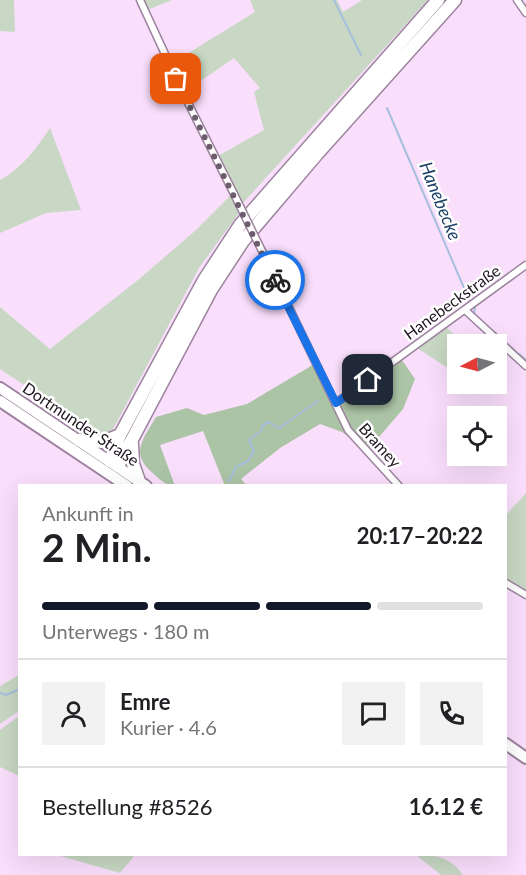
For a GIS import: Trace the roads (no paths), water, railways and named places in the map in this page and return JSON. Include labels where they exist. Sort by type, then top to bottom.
[{"type":"highway","points":[[110,468],[120,435],[204,280],[240,225],[438,0]]},
{"type":"highway","points":[[110,468],[133,441],[207,298],[243,241],[317,154],[455,0]]},
{"type":"highway","points":[[79,440],[103,442],[120,435]]},
{"type":"highway","points":[[133,441],[131,455],[137,484]]},
{"type":"main road","name":"Dortmunder Straße","points":[[0,388],[79,440],[110,468]]},
{"type":"main road","name":"Dortmunder Straße","points":[[0,401],[137,484]]},
{"type":"main road","points":[[507,745],[526,759]]},
{"type":"street","name":"Bramey","points":[[140,0],[183,93],[354,438],[397,484]]},
{"type":"street","points":[[517,0],[526,14]]},
{"type":"street","name":"Hanebeckstraße","points":[[336,403],[526,265]]},
{"type":"street","points":[[465,310],[526,366]]},
{"type":"street","points":[[507,584],[526,595]]},
{"type":"waterway","name":"Hanebecke","points":[[334,0],[361,55]]},
{"type":"waterway","name":"Hanebecke","points":[[387,108],[470,302],[468,303]]},
{"type":"waterway","points":[[475,307],[474,314],[488,327]]},
{"type":"waterway","name":"Hanebecke","points":[[363,380],[452,315]]},
{"type":"waterway","points":[[492,330],[515,351]]},
{"type":"waterway","points":[[519,354],[526,360]]},
{"type":"waterway","name":"Hanebecke","points":[[229,481],[236,467],[248,461],[254,451],[249,440],[261,431],[263,425],[269,422],[279,428],[318,401]]},
{"type":"waterway","name":"Hanebecke","points":[[0,693],[6,695],[18,690]]}]
